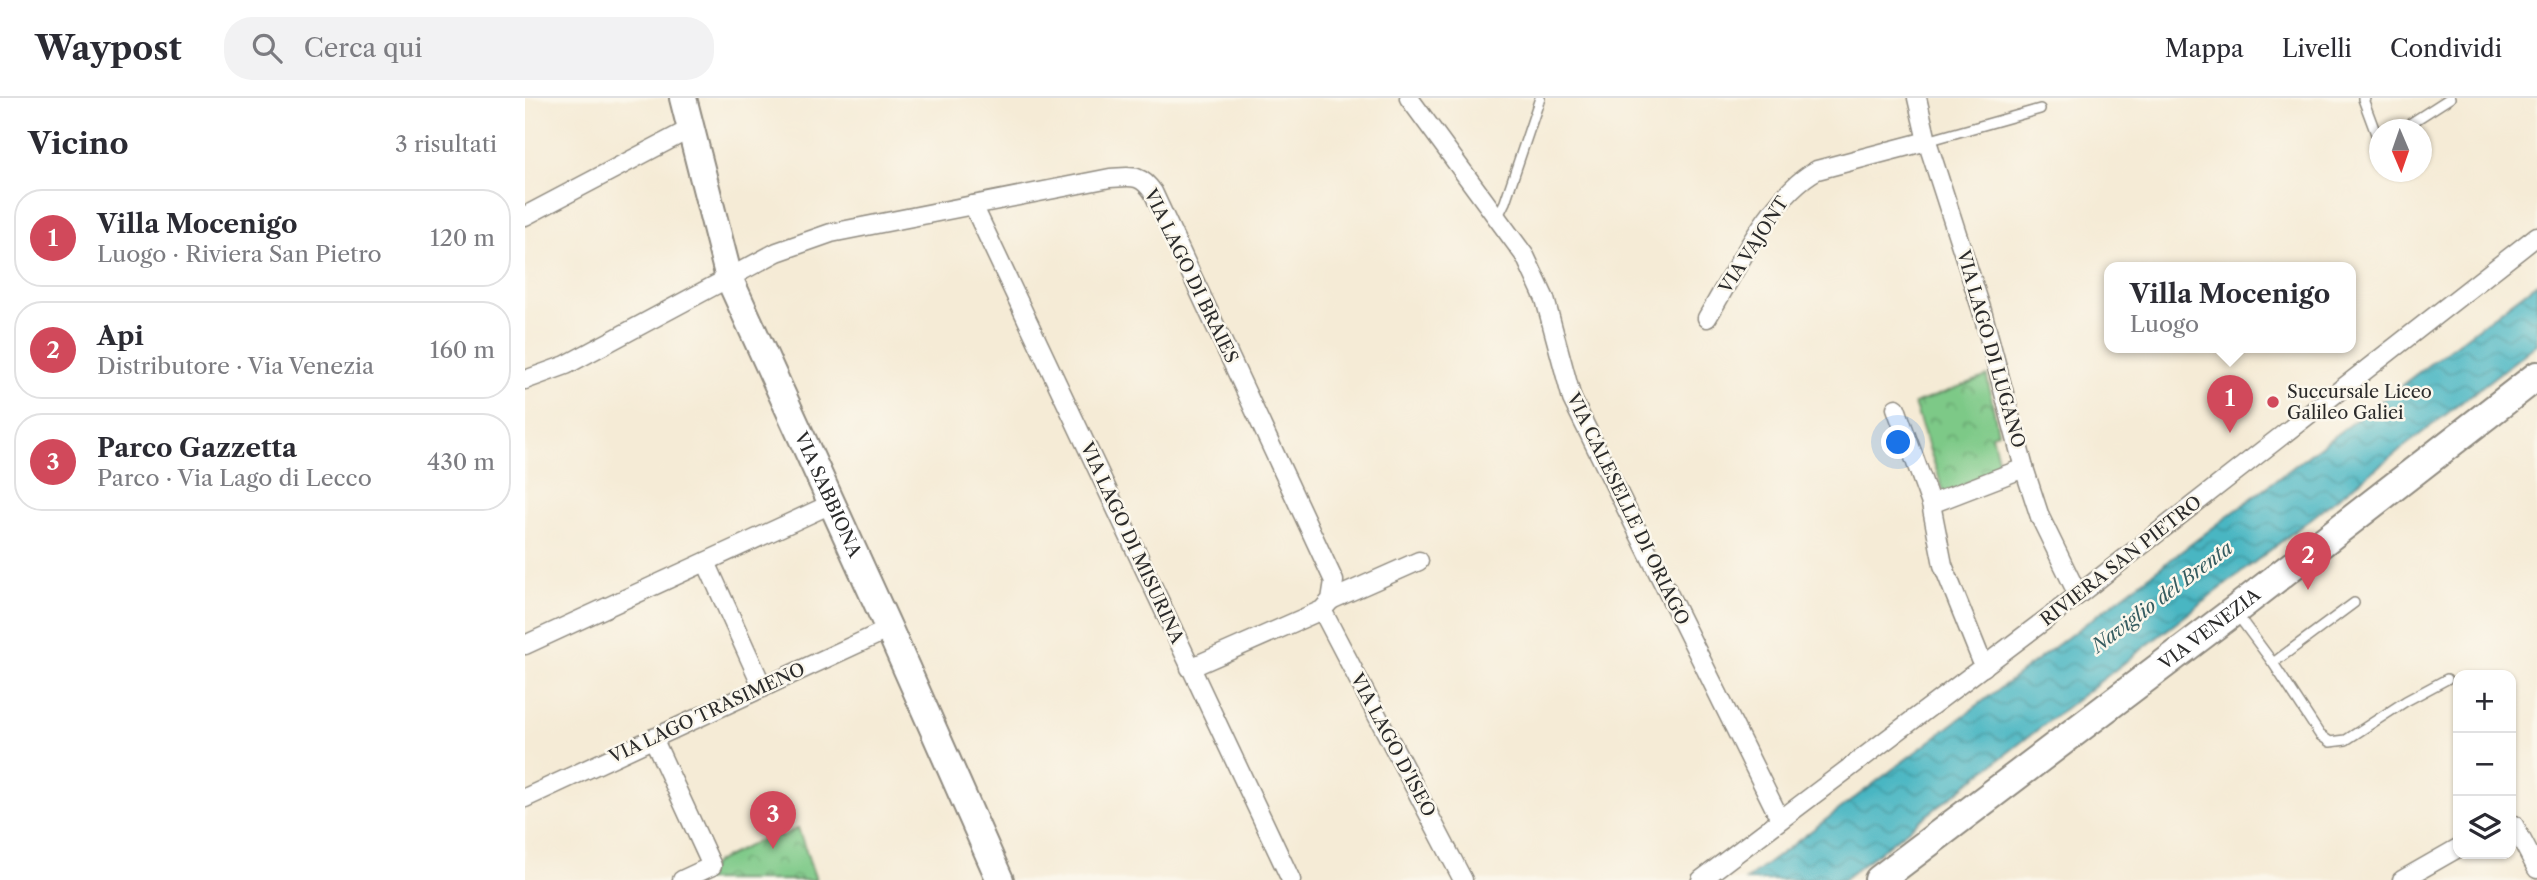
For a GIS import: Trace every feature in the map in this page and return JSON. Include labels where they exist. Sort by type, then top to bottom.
[{"type":"main road","name":"VIA VENEZIA","points":[[1879,880],[2234,611],[2537,376]]},
{"type":"street","name":"VIA SABBIONA","points":[[683,98],[729,278],[1000,880]]},
{"type":"street","name":"VIA CALESELLE DI ORIAGO","points":[[1409,98],[1525,256],[1545,299],[1572,399],[1780,819]]},
{"type":"street","name":"VIA LAGO DI LUGANO","points":[[1917,98],[1927,141],[1982,311],[2024,468],[2040,517],[2078,594]]},
{"type":"street","points":[[525,216],[690,129]]},
{"type":"street","name":"VIA VAJONT","points":[[1707,318],[1774,208],[1801,178],[1817,170],[1927,141]]},
{"type":"street","name":"VIA LAGO DI BRAIES","points":[[525,380],[566,365],[777,252],[831,233],[1110,178],[1134,176],[1146,180],[1159,204],[1334,581],[1327,605]]},
{"type":"street","name":"VIA LAGO DI MISURINA","points":[[974,205],[1291,880]]},
{"type":"street","name":"RIVIERA SAN PIETRO","points":[[1701,880],[1984,667],[2537,236]]},
{"type":"street","points":[[1896,408],[1931,504],[1943,565],[1984,667]]},
{"type":"street","points":[[1931,504],[2024,468]]},
{"type":"street","points":[[525,645],[831,504]]},
{"type":"street","points":[[1190,668],[1419,561]]},
{"type":"street","points":[[706,562],[763,688]]},
{"type":"street","name":"VIA LAGO D'ISEO","points":[[1327,605],[1463,880]]},
{"type":"street","name":"VIA LAGO TRASIMENO","points":[[525,798],[889,629]]},
{"type":"street","points":[[653,738],[712,866],[682,880]]},
{"type":"street","points":[[2516,829],[2537,869]]},
{"type":"street","points":[[2402,880],[2453,851]]},
{"type":"lane","points":[[1497,218],[1505,202],[1540,98]]},
{"type":"lane","points":[[2365,98],[2363,99],[2370,119]]},
{"type":"lane","points":[[2417,119],[2450,98]]},
{"type":"lane","points":[[1927,141],[2040,109]]},
{"type":"lane","points":[[2273,663],[2354,603]]},
{"type":"lane","points":[[2234,611],[2325,740],[2335,743],[2346,740],[2447,678]]},
{"type":"green space","points":[[1987,376],[1998,432],[1992,435],[2001,471],[1945,495],[1914,404]]},
{"type":"green space","points":[[798,828],[816,880],[700,880],[716,862],[772,834],[781,837]]},
{"type":"water","name":"Naviglio del Brenta","points":[[2537,283],[2537,344],[1843,880],[1746,880]]},
{"type":"place","name":"Succursale Liceo Galileo Galiei","points":[[2273,402]]},
{"type":"place","name":"Villa Mocenigo","points":[[2230,433]]},
{"type":"place","name":"Api","points":[[2308,590]]},
{"type":"place","name":"Parco Gazzetta","points":[[773,849]]}]
